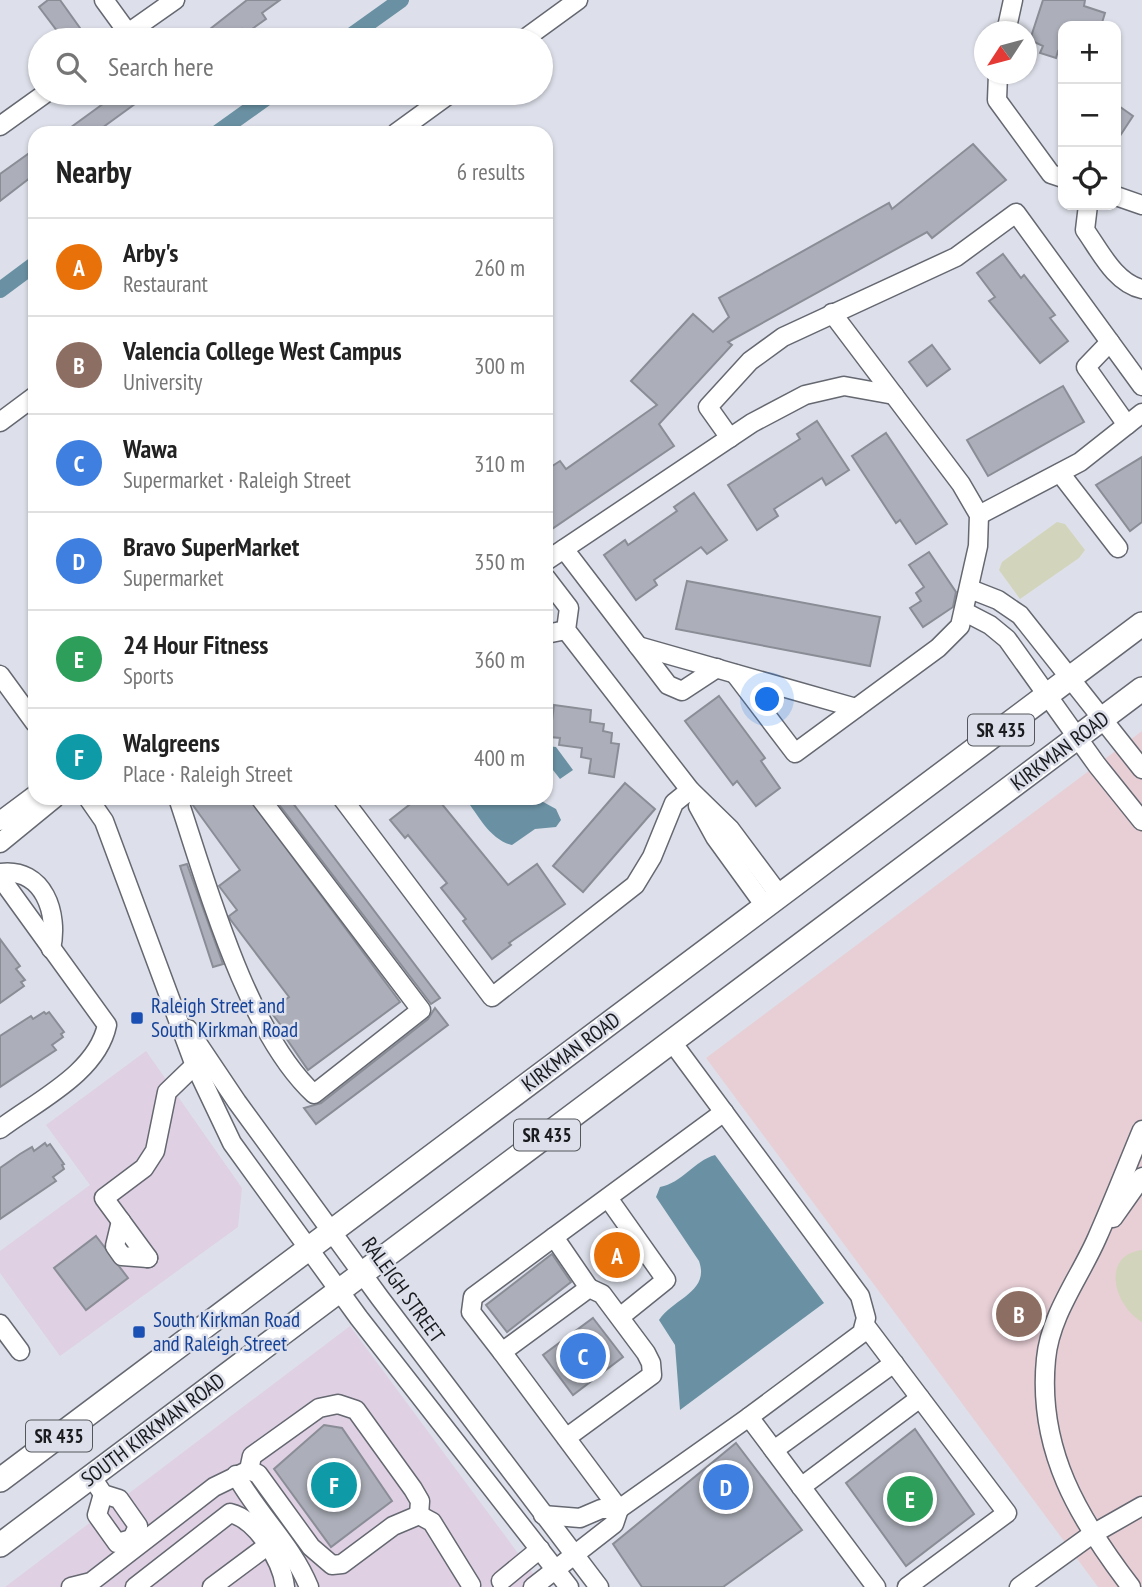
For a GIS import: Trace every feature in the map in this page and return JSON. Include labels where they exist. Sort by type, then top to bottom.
[{"type":"main road","name":"KIRKMAN ROAD","points":[[0,1480],[1142,624]]},
{"type":"main road","name":"KIRKMAN ROAD","points":[[339,1291],[1142,689]]},
{"type":"main road","name":"SOUTH KIRKMAN ROAD","points":[[0,1545],[97,1485],[339,1291]]},
{"type":"street","points":[[104,0],[118,28]]},
{"type":"street","points":[[136,28],[175,0]]},
{"type":"street","points":[[540,28],[578,0]]},
{"type":"street","points":[[1008,21],[1013,0]]},
{"type":"street","points":[[998,84],[997,100],[1051,174],[1058,176]]},
{"type":"street","points":[[0,127],[30,105]]},
{"type":"street","points":[[406,126],[434,105]]},
{"type":"street","points":[[1121,198],[1142,205]]},
{"type":"street","points":[[1087,210],[1085,230],[1116,273],[1131,286],[1142,289]]},
{"type":"street","points":[[730,438],[708,407],[750,361],[783,337],[956,257],[1016,213],[1142,386]]},
{"type":"street","points":[[735,674],[795,753],[938,648],[960,626],[965,612],[979,515],[961,484],[832,313]]},
{"type":"street","points":[[1110,342],[1086,367],[1127,425]]},
{"type":"street","points":[[553,556],[730,438],[805,395],[844,386],[894,395]]},
{"type":"street","points":[[0,422],[28,401]]},
{"type":"street","points":[[979,515],[1080,462],[1142,413]]},
{"type":"street","points":[[1060,473],[1118,548]]},
{"type":"street","points":[[564,549],[668,685],[682,691],[717,668]]},
{"type":"street","points":[[553,582],[580,570]]},
{"type":"street","points":[[553,587],[569,608],[566,630],[690,790],[730,829],[772,901]]},
{"type":"street","points":[[970,589],[998,600],[1020,615],[1142,769]]},
{"type":"street","points":[[965,612],[990,625],[1007,639],[1142,821]]},
{"type":"street","points":[[553,633],[566,630]]},
{"type":"street","points":[[638,646],[856,708]]},
{"type":"street","points":[[0,675],[28,713]]},
{"type":"street","points":[[347,805],[492,997],[635,885],[652,857],[674,803],[690,790]]},
{"type":"street","points":[[4,829],[28,803]]},
{"type":"street","points":[[4,829],[43,805]]},
{"type":"street","name":"RALEIGH STREET","points":[[93,805],[104,821],[195,1065],[232,1143],[339,1291],[569,1587]]},
{"type":"street","points":[[181,805],[253,1004],[273,1042],[299,1080],[314,1094],[421,1010],[265,805]]},
{"type":"street","points":[[0,1129],[82,1068],[100,1048],[107,1025],[51,949],[0,875],[11,872],[28,877],[44,893],[54,912],[55,932],[51,949]]},
{"type":"street","name":"RALEIGH STREET","points":[[178,1014],[237,1102],[363,1274],[599,1587]]},
{"type":"street","points":[[543,1515],[580,1518],[601,1509],[619,1509],[862,1333],[865,1325],[866,1318],[860,1296],[672,1042]]},
{"type":"street","points":[[121,1221],[104,1198],[144,1168],[155,1151],[167,1092],[195,1065]]},
{"type":"street","points":[[619,1509],[471,1312],[472,1297],[724,1112]]},
{"type":"street","points":[[1131,1587],[1091,1535],[1062,1476],[1048,1422],[1046,1358],[1064,1298],[1096,1240],[1142,1130]]},
{"type":"street","points":[[1096,1240],[1142,1177]]},
{"type":"street","points":[[608,1198],[666,1280],[620,1317]]},
{"type":"street","points":[[554,1237],[590,1288],[602,1294],[646,1353],[651,1363],[652,1375],[566,1438]]},
{"type":"street","points":[[502,1352],[590,1288]]},
{"type":"street","points":[[0,1324],[20,1351]]},
{"type":"street","points":[[865,1325],[1007,1513],[907,1587]]},
{"type":"street","points":[[774,1450],[894,1363]]},
{"type":"street","points":[[801,1487],[920,1398]]},
{"type":"street","points":[[309,1587],[300,1564],[247,1495],[243,1473],[252,1456],[319,1408],[338,1404],[356,1410],[414,1489],[420,1502],[419,1515]]},
{"type":"street","points":[[749,1417],[876,1587]]},
{"type":"street","points":[[71,1587],[93,1585],[134,1544],[214,1487],[243,1473],[258,1474],[312,1547],[332,1565],[342,1564],[405,1518],[419,1515],[432,1522],[470,1586],[485,1578],[505,1584],[540,1549]]},
{"type":"street","points":[[97,1485],[97,1516],[117,1543],[134,1544]]},
{"type":"street","points":[[97,1485],[119,1499],[138,1526],[134,1544]]},
{"type":"street","points":[[240,1516],[247,1495]]},
{"type":"street","points":[[1019,1587],[1091,1535],[1142,1506]]},
{"type":"street","points":[[533,1587],[614,1524],[619,1509]]},
{"type":"street","points":[[135,1587],[230,1513],[240,1516],[267,1546],[284,1577],[285,1587]]},
{"type":"street","points":[[212,1587],[267,1546]]},
{"type":"shaded area","points":[[1142,731],[1142,1587],[1098,1587],[706,1058]]},
{"type":"shaded area","points":[[146,1051],[242,1188],[238,1227],[60,1356],[0,1273],[0,1251],[90,1185],[46,1125]]},
{"type":"shaded area","points":[[350,1326],[543,1587],[5,1587]]},
{"type":"green space","points":[[1057,522],[1065,524],[1085,550],[1079,558],[1020,599],[999,570],[1002,562]]},
{"type":"green space","points":[[1142,1250],[1142,1322],[1124,1305],[1116,1282],[1116,1271],[1120,1261],[1129,1254]]},
{"type":"water","points":[[553,747],[573,770],[560,779],[553,770]]},
{"type":"water","points":[[470,805],[549,805],[556,809],[561,820],[556,827],[535,829],[512,845],[497,838]]},
{"type":"water","points":[[715,1155],[824,1303],[680,1410],[675,1345],[659,1320],[665,1312],[689,1294],[700,1280],[701,1272],[699,1261],[656,1197],[660,1187],[675,1181]]},
{"type":"building","points":[[48,0],[60,0],[80,28],[55,28],[39,7]]},
{"type":"building","points":[[247,0],[280,0],[262,13],[266,19],[253,28],[211,28]]},
{"type":"building","points":[[1043,0],[1085,0],[1084,6],[1105,13],[1103,21],[1058,21],[1056,58],[1040,53],[1043,46],[1037,43],[1036,21]]},
{"type":"building","points":[[102,105],[134,105],[105,126],[73,126]]},
{"type":"building","points":[[1121,108],[1133,116],[1121,134]]},
{"type":"building","points":[[973,144],[1006,180],[932,238],[927,232],[728,342],[732,345],[659,424],[674,446],[553,528],[553,466],[560,461],[566,469],[657,405],[631,381],[693,314],[713,332],[729,317],[719,298],[889,203],[892,209]]},
{"type":"building","points":[[28,154],[28,179],[0,201],[0,174]]},
{"type":"building","points":[[1003,254],[1021,278],[1024,275],[1055,315],[1050,318],[1068,341],[1040,363],[989,301],[995,297],[977,273]]},
{"type":"building","points":[[932,345],[950,369],[927,386],[909,362]]},
{"type":"building","points":[[1063,386],[1084,422],[988,476],[967,440]]},
{"type":"building","points":[[817,421],[849,470],[826,485],[822,478],[774,509],[778,516],[757,530],[728,485],[800,439],[797,434]]},
{"type":"building","points":[[886,433],[947,524],[916,544],[900,520],[896,523],[852,456]]},
{"type":"building","points":[[1142,457],[1142,522],[1130,531],[1096,485]]},
{"type":"building","points":[[694,493],[727,540],[707,554],[701,547],[654,580],[657,585],[636,600],[604,555],[625,540],[628,545],[677,511],[674,507]]},
{"type":"building","points":[[929,552],[956,592],[953,607],[923,627],[910,608],[921,601],[916,593],[924,587],[909,565]]},
{"type":"building","points":[[687,581],[880,617],[870,666],[676,629]]},
{"type":"building","points":[[719,696],[765,758],[761,761],[780,788],[756,806],[737,781],[733,785],[685,721]]},
{"type":"building","points":[[554,705],[591,710],[590,722],[604,724],[603,731],[612,733],[611,743],[619,744],[614,777],[589,773],[591,759],[581,757],[582,748],[559,745],[560,738],[553,737]]},
{"type":"building","points":[[625,783],[655,809],[583,892],[553,866]]},
{"type":"building","points":[[193,805],[254,805],[400,1002],[308,1070],[286,1038],[289,1036],[270,1011],[289,997],[230,919],[229,916],[237,910],[219,886],[240,870]]},
{"type":"building","points":[[279,805],[294,805],[440,998],[431,1004]]},
{"type":"building","points":[[409,805],[443,805],[508,885],[537,864],[565,904],[509,943],[511,945],[492,959],[463,921],[466,919],[441,888],[447,883],[408,835],[405,838],[390,820]]},
{"type":"building","points":[[187,864],[223,964],[213,967],[180,866]]},
{"type":"building","points":[[0,939],[20,966],[16,969],[25,980],[21,982],[24,986],[0,1003]]},
{"type":"building","points":[[435,1008],[448,1025],[316,1124],[304,1108],[321,1103],[428,1019]]},
{"type":"building","points":[[49,1012],[64,1032],[61,1034],[63,1037],[52,1045],[56,1050],[0,1087],[0,1036],[31,1016],[33,1019]]},
{"type":"building","points":[[45,1143],[47,1146],[50,1144],[64,1164],[64,1169],[53,1177],[56,1181],[0,1219],[0,1168],[32,1147],[34,1151]]},
{"type":"building","points":[[611,1231],[637,1268],[622,1278],[596,1242]]},
{"type":"building","points":[[96,1236],[128,1278],[86,1310],[54,1268]]},
{"type":"building","points":[[552,1254],[571,1282],[507,1332],[486,1305]]},
{"type":"building","points":[[593,1318],[623,1357],[573,1395],[543,1355]]},
{"type":"building","points":[[324,1425],[342,1428],[392,1501],[331,1547],[274,1469]]},
{"type":"building","points":[[915,1429],[974,1514],[906,1566],[846,1483]]},
{"type":"building","points":[[736,1443],[802,1530],[723,1587],[642,1587],[613,1544]]},
{"type":"waterway","points":[[362,28],[401,0]]},
{"type":"waterway","points":[[227,126],[256,105]]},
{"type":"waterway","points":[[0,290],[28,269]]},
{"type":"place","name":"Raleigh Street and South Kirkman Road","points":[[137,1018]]},
{"type":"place","name":"Arby's","points":[[617,1255]]},
{"type":"place","name":"Valencia College West Campus","points":[[1019,1314]]},
{"type":"place","name":"South Kirkman Road and Raleigh Street","points":[[139,1332]]},
{"type":"place","name":"Wawa","points":[[583,1356]]},
{"type":"place","name":"Walgreens","points":[[334,1485]]},
{"type":"place","name":"Bravo SuperMarket","points":[[726,1487]]},
{"type":"place","name":"24 Hour Fitness","points":[[910,1499]]}]
